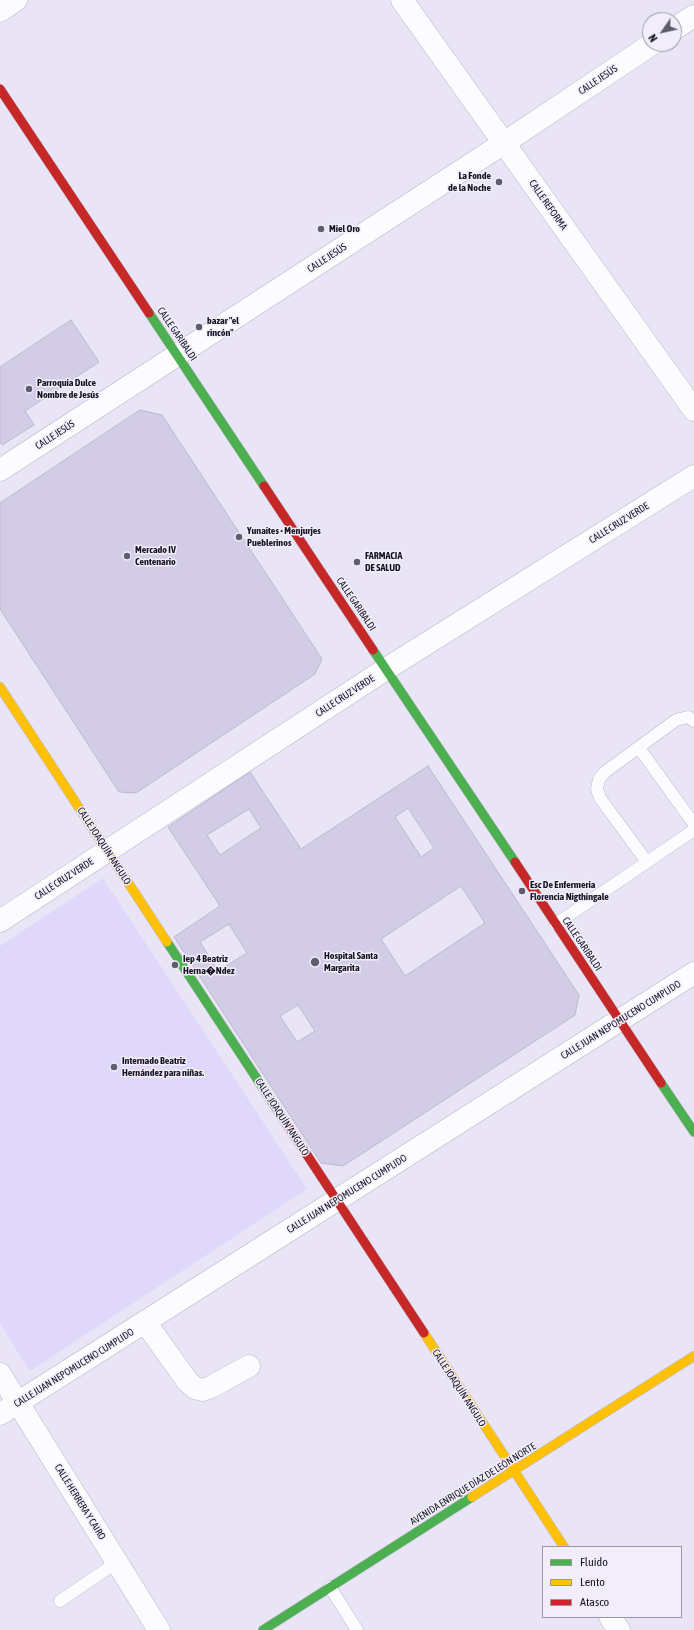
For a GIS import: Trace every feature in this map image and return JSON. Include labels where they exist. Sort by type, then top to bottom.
[{"type":"street","points":[[0,11],[16,0]]},
{"type":"street","name":"CALLE REFORMA","points":[[402,0],[694,410]]},
{"type":"street","points":[[682,24],[694,16]]},
{"type":"street","name":"CALLE JESÚS","points":[[0,470],[178,356],[504,143],[642,51]]},
{"type":"street","name":"CALLE GARIBALDI","points":[[0,89],[694,1132]]},
{"type":"street","name":"CALLE CRUZ VERDE","points":[[0,921],[386,669],[694,476]]},
{"type":"street","name":"CALLE JOAQUÍN ANGULO","points":[[0,686],[563,1546]]},
{"type":"street","name":"CALLE JUAN NEPOMUCENO CUMPLIDO","points":[[9,1409],[694,974]]},
{"type":"street","points":[[145,1322],[188,1382],[195,1388],[203,1390],[211,1387],[249,1366]]},
{"type":"street","name":"AVENIDA ENRIQUE DÍAZ DE LEÓN NORTE","points":[[263,1630],[694,1356]]},
{"type":"street","name":"CALLE HERRERA Y CAIRO","points":[[0,1374],[9,1409],[117,1562],[159,1630]]},
{"type":"street","points":[[611,1618],[619,1630]]},
{"type":"lane","points":[[647,862],[600,798],[597,789],[599,780],[605,772],[676,720],[688,717],[694,721]]},
{"type":"lane","points":[[639,748],[694,824]]},
{"type":"lane","points":[[556,924],[694,830]]},
{"type":"lane","points":[[60,1601],[117,1562]]},
{"type":"lane","points":[[330,1587],[357,1630]]},
{"type":"shaded area","name":"Internado Beatriz Hernández para niñas.","points":[[103,878],[307,1189],[30,1371],[0,1324],[0,946]]},
{"type":"building","name":"Parroquia Dulce Nombre de Jesús","points":[[71,320],[99,362],[25,411],[34,425],[2,445],[0,442],[0,367]]},
{"type":"building","name":"Mercado IV Centenario","points":[[140,410],[162,415],[322,659],[315,674],[136,793],[119,792],[0,609],[0,503]]},
{"type":"building","name":"Hospital Santa Margarita","points":[[428,766],[579,995],[575,1015],[343,1166],[321,1163],[174,937],[220,906],[168,827],[250,772],[301,849]],"holes":[[[408,808],[434,848],[421,857],[395,817]],[[249,809],[261,828],[220,855],[207,835]],[[461,886],[485,923],[405,976],[381,939]],[[229,924],[247,953],[218,971],[200,942]],[[298,1005],[315,1031],[297,1042],[280,1016]]]},
{"type":"traffic: fast","points":[[149,313],[264,486]]},
{"type":"traffic: fast","points":[[373,650],[515,862]]},
{"type":"traffic: fast","points":[[167,942],[286,1123]]},
{"type":"traffic: fast","points":[[661,1083],[694,1132]]},
{"type":"traffic: fast","points":[[263,1630],[472,1497]]},
{"type":"traffic: slow","points":[[0,687],[167,942]]},
{"type":"traffic: slow","points":[[424,1333],[563,1546]]},
{"type":"traffic: slow","points":[[472,1497],[694,1356]]},
{"type":"traffic: jam","points":[[0,89],[149,313]]},
{"type":"traffic: jam","points":[[264,486],[373,650]]},
{"type":"traffic: jam","points":[[515,862],[661,1083]]},
{"type":"traffic: jam","points":[[286,1123],[424,1333]]},
{"type":"place","name":"La Fonde de la Noche","points":[[499,182]]},
{"type":"place","name":"Miel Oro","points":[[321,229]]},
{"type":"place","name":"bazar \"el rincón\"","points":[[199,327]]},
{"type":"place","name":"Parroquia Dulce Nombre de Jesús","points":[[29,389]]},
{"type":"place","name":"Yunaites • Menjurjes Pueblerinos","points":[[239,537]]},
{"type":"place","name":"Mercado IV Centenario","points":[[127,556]]},
{"type":"place","name":"FARMACIA DE SALUD","points":[[357,562]]},
{"type":"place","name":"Esc De Enfermeria Florencia Nigthingale","points":[[522,891]]},
{"type":"place","name":"Hospital Santa Margarita","points":[[315,962]]},
{"type":"place","name":"Iep 4 Beatriz Herna�Ndez","points":[[175,965]]},
{"type":"place","name":"Internado Beatriz Hernández para niñas.","points":[[114,1067]]}]
